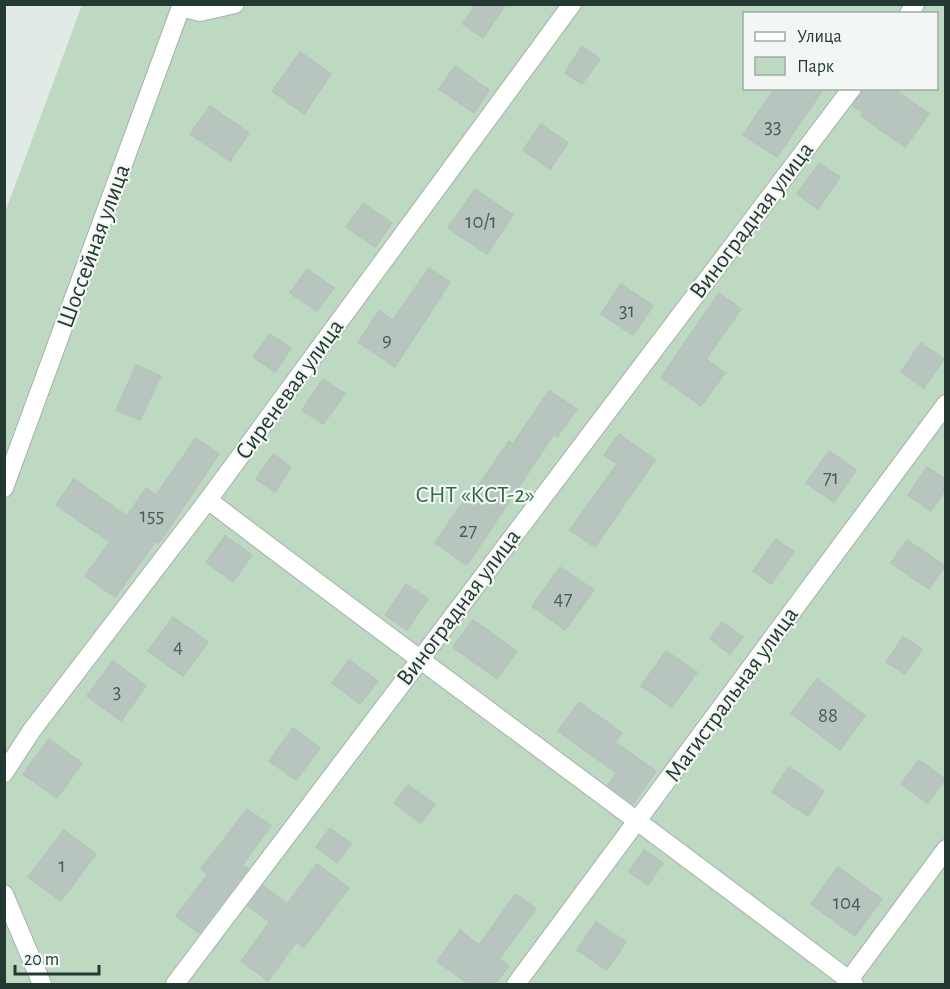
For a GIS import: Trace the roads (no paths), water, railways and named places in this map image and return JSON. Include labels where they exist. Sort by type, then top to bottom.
[{"type":"street","points":[[181,6],[200,12],[235,4]]},
{"type":"street","name":"Сиреневая улица","points":[[4,773],[32,730],[208,500],[572,4]]},
{"type":"street","name":"Шоссейная улица","points":[[4,488],[181,6]]},
{"type":"street","name":"Виноградная улица","points":[[175,984],[850,90]]},
{"type":"street","name":"Магистральная улица","points":[[516,984],[945,404]]},
{"type":"street","points":[[208,500],[418,660],[638,820],[849,983],[945,849]]},
{"type":"street","points":[[4,894],[42,984]]},
{"type":"park label","name":"СНТ «КСТ-2»","points":[[475,494]]}]
